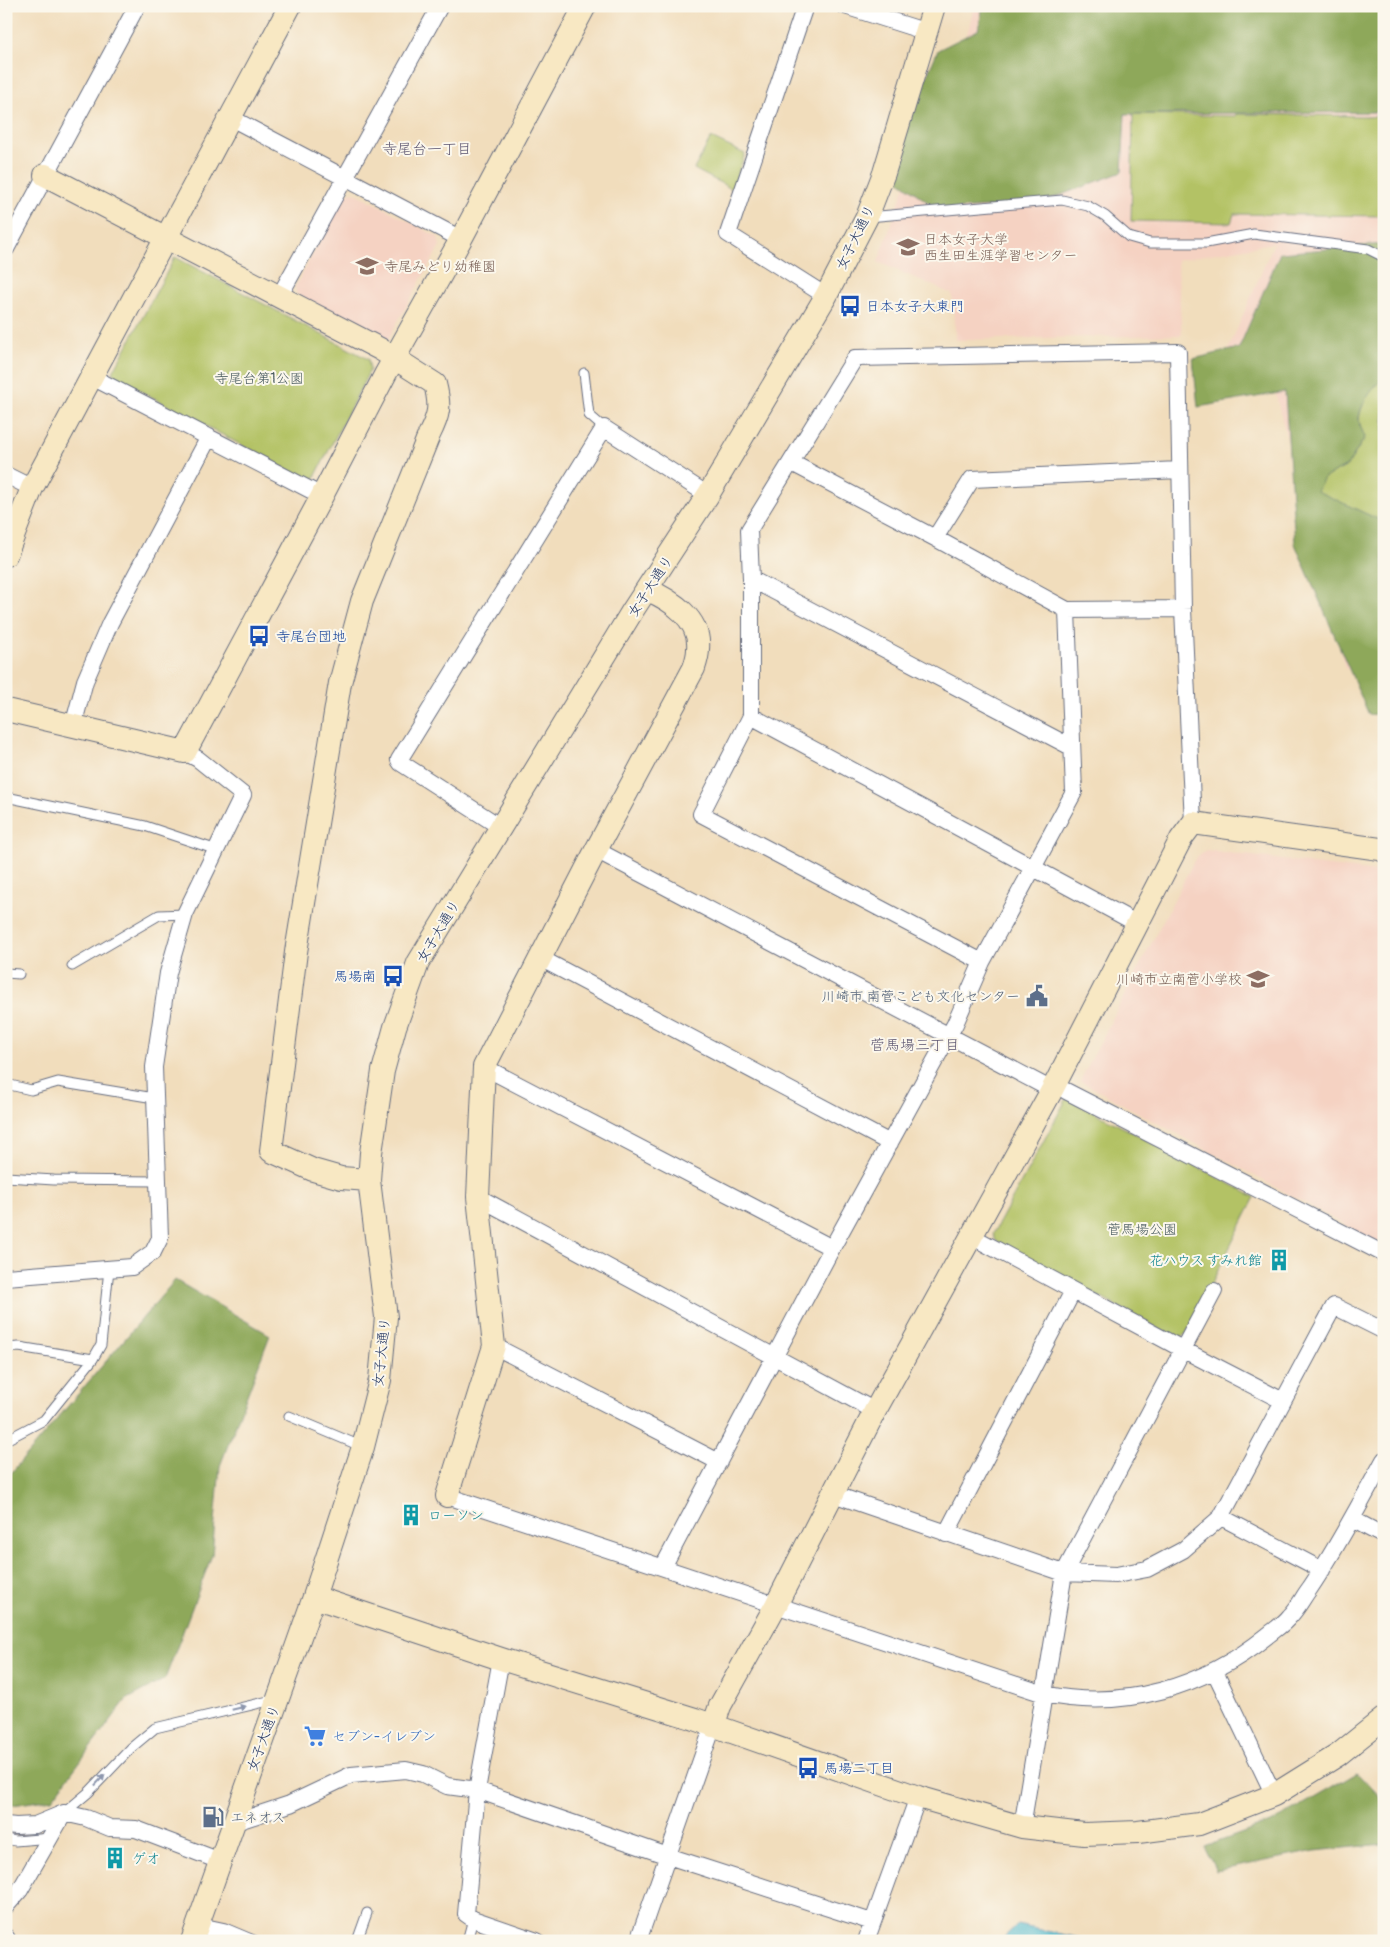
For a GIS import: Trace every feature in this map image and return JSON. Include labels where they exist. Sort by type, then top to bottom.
[{"type":"street","points":[[6,249],[137,6]]},
{"type":"street","points":[[6,555],[32,488],[290,6]]},
{"type":"street","points":[[279,297],[440,6]]},
{"type":"street","points":[[185,752],[394,358],[461,239],[585,6]]},
{"type":"street","points":[[805,6],[728,234],[826,296]]},
{"type":"street","points":[[845,6],[927,32]]},
{"type":"street","name":"女子大通り","points":[[196,1932],[314,1597],[363,1447],[380,1380],[386,1317],[370,1180],[374,1124],[383,1071],[395,1027],[418,963],[708,495],[826,296],[867,217],[884,173],[934,6]]},
{"type":"street","points":[[231,118],[461,239]]},
{"type":"street","points":[[45,175],[394,358],[435,384],[440,400],[438,416],[362,601],[340,683],[296,952],[271,1150],[313,1170],[341,1178],[370,1180]]},
{"type":"street","points":[[638,1941],[720,1706],[776,1605],[875,1411],[971,1236],[1059,1091],[1136,923],[1180,839],[1193,823],[1183,609],[1178,352],[855,358],[749,530],[751,716],[701,814],[982,962]]},
{"type":"street","points":[[92,376],[322,496]]},
{"type":"street","points":[[502,828],[399,760],[604,428],[708,495]]},
{"type":"street","points":[[73,726],[85,681],[110,623],[209,437]]},
{"type":"street","points":[[792,463],[1067,610],[1183,609]]},
{"type":"street","points":[[935,538],[972,479],[1180,470]]},
{"type":"street","points":[[6,476],[32,488]]},
{"type":"street","points":[[751,579],[1071,747]]},
{"type":"street","points":[[648,590],[666,598],[686,614],[695,631],[698,647],[694,668],[596,850],[484,1067],[478,1197],[494,1346],[447,1496],[1044,1694],[1065,1699],[1104,1699],[1139,1696],[1176,1688],[1215,1672],[1254,1647],[1290,1617],[1322,1570],[1384,1460]]},
{"type":"street","points":[[663,1568],[832,1248],[948,1035],[982,962],[1032,866],[1074,792],[1067,610]]},
{"type":"street","points":[[6,710],[185,752],[198,759],[243,795],[185,914],[168,973],[154,1067],[160,1238],[153,1252],[132,1267],[6,1277]]},
{"type":"street","points":[[751,716],[1136,923]]},
{"type":"street","points":[[1193,823],[1384,851]]},
{"type":"street","points":[[596,850],[948,1035],[1059,1091],[1261,1200],[1384,1254]]},
{"type":"street","points":[[540,958],[890,1143]]},
{"type":"street","points":[[484,1067],[832,1248]]},
{"type":"street","points":[[478,1197],[875,1411]]},
{"type":"street","points":[[971,1236],[1283,1401]]},
{"type":"street","points":[[946,1534],[1073,1291]]},
{"type":"street","points":[[1022,1827],[1064,1573],[1214,1291]]},
{"type":"street","points":[[833,1494],[1064,1573],[1116,1575],[1147,1569],[1183,1550],[1221,1517],[1334,1306],[1384,1331]]},
{"type":"street","points":[[494,1346],[719,1462]]},
{"type":"street","points":[[1221,1517],[1322,1570]]},
{"type":"street","points":[[1352,1519],[1384,1536]]},
{"type":"street","points":[[314,1597],[713,1726],[918,1797],[1022,1827],[1084,1834],[1138,1832],[1199,1824],[1274,1795],[1338,1755],[1384,1718]]},
{"type":"street","points":[[501,1659],[477,1790],[466,1914],[537,1941]]},
{"type":"street","points":[[1215,1672],[1274,1795]]},
{"type":"street","points":[[233,1823],[290,1804],[351,1775],[406,1770],[423,1774],[447,1786],[477,1790],[668,1856],[872,1922]]},
{"type":"street","points":[[866,1941],[918,1797]]},
{"type":"street","points":[[6,1825],[35,1825],[64,1812],[86,1818],[110,1828],[136,1829],[220,1861]]},
{"type":"street","points":[[6,1906],[20,1890],[64,1812]]},
{"type":"street","points":[[196,1932],[230,1941]]},
{"type":"lane","points":[[867,217],[1062,200],[1088,206],[1105,216],[1129,237],[1150,243],[1206,243],[1254,234],[1368,250],[1384,257]]},
{"type":"lane","points":[[584,373],[589,415],[604,428]]},
{"type":"lane","points":[[6,797],[145,826],[217,850]]},
{"type":"lane","points":[[72,966],[159,915],[185,914]]},
{"type":"lane","points":[[6,974],[19,974]]},
{"type":"lane","points":[[6,1084],[31,1090],[58,1082],[154,1098]]},
{"type":"lane","points":[[6,1177],[54,1180],[158,1181]]},
{"type":"lane","points":[[6,1440],[44,1420],[93,1360],[101,1345],[109,1270]]},
{"type":"lane","points":[[6,1348],[19,1346],[93,1360]]},
{"type":"lane","points":[[289,1416],[363,1447]]},
{"type":"lane","points":[[64,1812],[89,1792],[130,1748],[155,1728],[277,1699]]},
{"type":"lane","points":[[6,1839],[15,1841],[51,1838]]},
{"type":"lane","points":[[357,1941],[367,1913]]},
{"type":"lane","points":[[467,1941],[473,1918]]},
{"type":"lane","points":[[196,1932],[225,1928],[256,1941]]},
{"type":"shaded area","points":[[974,6],[1384,6],[1384,663],[1345,669],[1275,392],[1228,350],[1274,243],[1177,260],[1182,335],[956,340],[952,294],[878,262],[907,179],[966,39]]},
{"type":"shaded area","name":"寺尾みどり幼稚園","points":[[354,192],[438,237],[440,246],[388,339],[381,340],[297,295],[295,287],[345,194]]},
{"type":"shaded area","name":"川崎市立南菅小学校","points":[[1206,850],[1377,872],[1384,877],[1384,1231],[1378,1243],[1080,1081],[1196,857]]},
{"type":"green space","points":[[983,6],[1384,6],[1384,112],[1125,114],[1122,172],[1037,204],[938,210],[897,179],[908,119],[938,50],[978,30]]},
{"type":"green space","points":[[1133,114],[1384,116],[1384,216],[1234,214],[1231,223],[1131,221]]},
{"type":"green space","points":[[711,138],[745,154],[732,189],[694,169]]},
{"type":"green space","points":[[1384,244],[1384,377],[1363,404],[1359,416],[1359,422],[1365,437],[1347,466],[1324,478],[1317,491],[1384,522],[1384,713],[1369,715],[1295,544],[1285,392],[1198,407],[1193,359],[1239,348],[1280,253]]},
{"type":"green space","name":"寺尾台第1公園","points":[[175,257],[368,359],[370,370],[314,479],[308,481],[115,377],[113,372]]},
{"type":"green space","points":[[1384,377],[1384,522],[1316,491],[1324,478],[1347,466],[1365,438],[1360,420],[1361,409],[1369,394]]},
{"type":"green space","name":"菅馬場公園","points":[[1067,1098],[1255,1197],[1186,1334],[1177,1339],[996,1241],[993,1234]]},
{"type":"green space","points":[[175,1280],[270,1335],[220,1466],[212,1555],[165,1679],[126,1700],[52,1799],[6,1806],[6,1479]]},
{"type":"green space","points":[[1357,1773],[1384,1802],[1384,1844],[1315,1851],[1216,1871],[1204,1847],[1273,1822]]},
{"type":"water","points":[[1017,1925],[1095,1941],[1005,1941],[1004,1937]]},
{"type":"place","name":"日本女子大学 西生田生涯学習センター","points":[[908,247]]},
{"type":"place","name":"寺尾みどり幼稚園","points":[[367,266]]},
{"type":"place","name":"日本女子大東門","points":[[850,306]]},
{"type":"place","name":"寺尾台団地","points":[[259,636]]},
{"type":"place","name":"馬場南","points":[[393,976]]},
{"type":"place","name":"川崎市立南菅小学校","points":[[1258,979]]},
{"type":"place","name":"川崎市 南菅こども文化センター","points":[[1037,996]]},
{"type":"place","name":"花ハウス すみれ館","points":[[1279,1260]]},
{"type":"place","name":"ローソン","points":[[411,1515]]},
{"type":"place","name":"セブン-イレブン","points":[[315,1736]]},
{"type":"place","name":"馬場二丁目","points":[[808,1768]]},
{"type":"place","name":"エネオス","points":[[213,1817]]},
{"type":"place","name":"ゲオ","points":[[115,1858]]},
{"type":"district","name":"寺尾台一丁目","points":[[427,149]]},
{"type":"district","name":"菅馬場三丁目","points":[[915,1045]]}]
